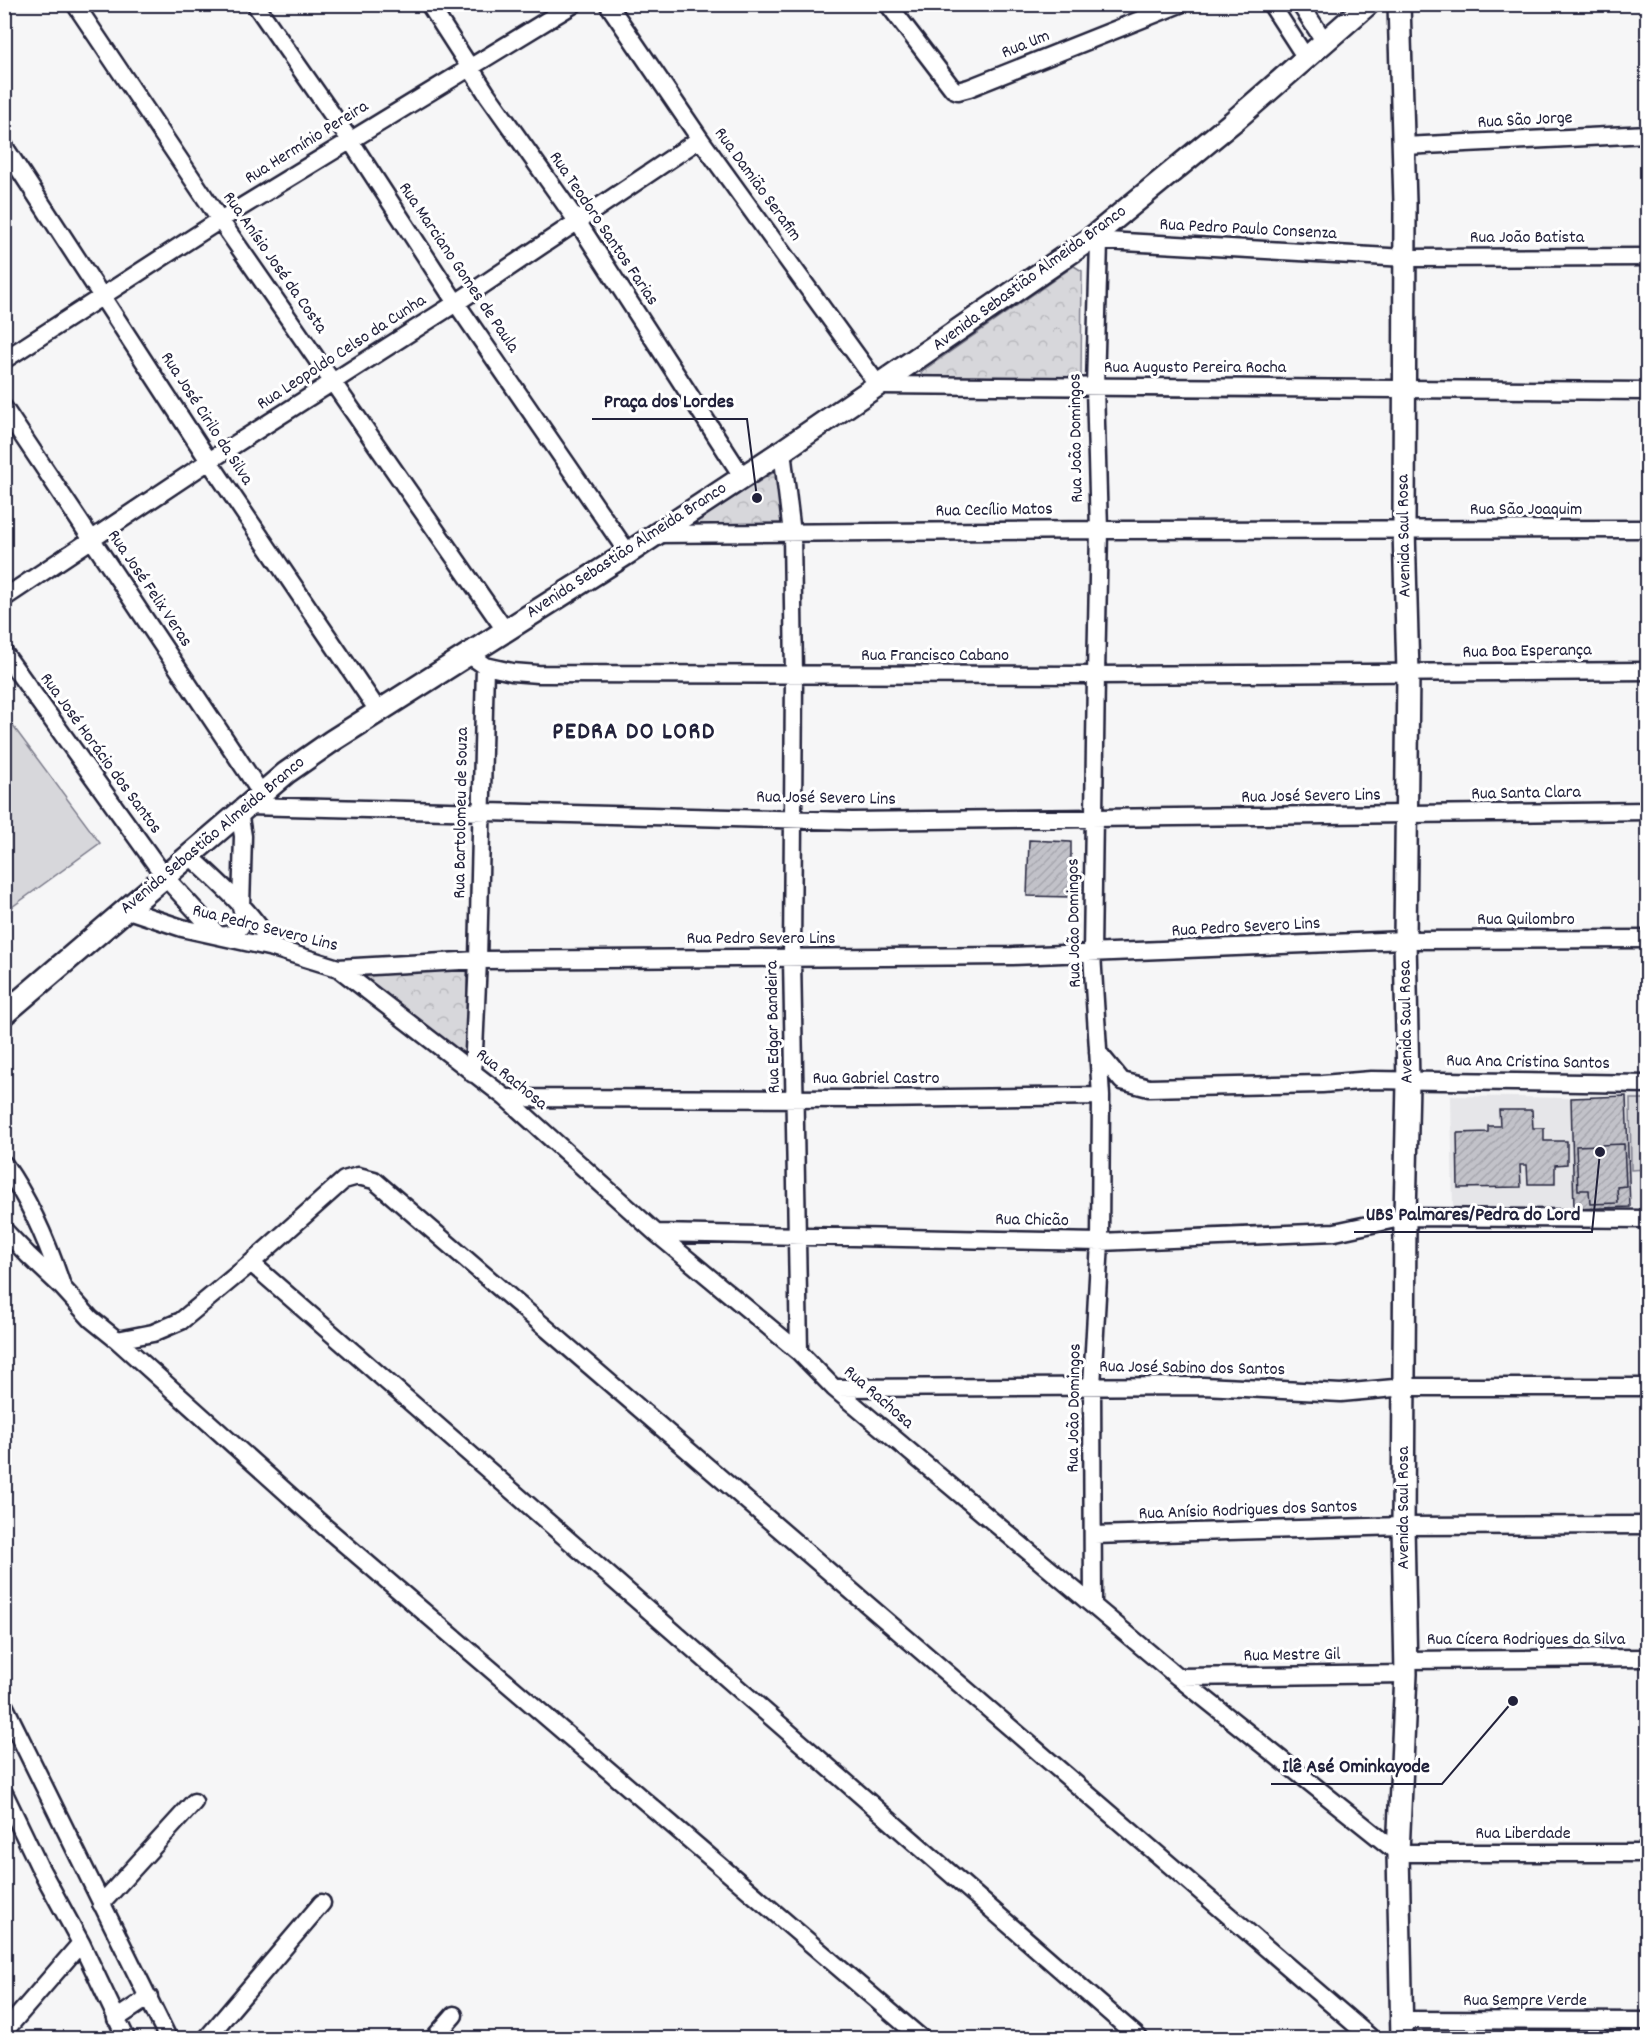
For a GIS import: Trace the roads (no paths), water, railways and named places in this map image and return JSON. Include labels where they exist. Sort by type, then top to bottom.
[{"type":"street","name":"Rua Anísio José da Costa","points":[[75,4],[220,220],[505,630]]},
{"type":"street","name":"Rua Marciano Gomes de Paula","points":[[255,4],[350,140],[456,303],[628,553]]},
{"type":"street","name":"Rua Teodoro Santos Farias","points":[[429,4],[470,68],[577,221],[742,476]]},
{"type":"street","name":"Rua Hermínio Pereira","points":[[4,360],[220,220],[574,4]]},
{"type":"street","name":"Rua Damião Serafim","points":[[608,4],[700,139],[878,385]]},
{"type":"street","name":"Rua Um","points":[[888,4],[953,89],[958,91],[1180,4]]},
{"type":"street","points":[[1271,4],[1306,58]]},
{"type":"street","points":[[1300,4],[1325,42]]},
{"type":"street","name":"Avenida Sebastião Almeida Branco","points":[[4,1014],[248,804],[308,757],[628,553],[1094,241],[1368,4]]},
{"type":"street","name":"Avenida Saul Rosa","points":[[1399,4],[1406,258],[1404,529],[1408,673],[1405,940],[1408,1082],[1403,1526],[1406,1667],[1398,1853],[1402,2029]]},
{"type":"street","name":"Rua São Jorge","points":[[1404,146],[1647,134]]},
{"type":"street","name":"Rua Leopoldo Celso da Cunha","points":[[4,598],[209,461],[456,303],[700,139]]},
{"type":"street","name":"Rua José Cirilo da Silva","points":[[4,146],[209,461],[379,711]]},
{"type":"street","name":"Rua Pedro Paulo Consenza","points":[[1094,241],[1406,258]]},
{"type":"street","name":"Rua João Domingos","points":[[1094,241],[1095,387],[1100,530],[1092,954],[1101,1096],[1100,1242],[1092,1386],[1094,1604]]},
{"type":"street","name":"Rua João Batista","points":[[1406,258],[1647,257]]},
{"type":"street","name":"Rua Augusto Pereira Rocha","points":[[878,385],[1647,391]]},
{"type":"street","name":"Rua José Felix Veras","points":[[4,408],[93,540],[248,804]]},
{"type":"street","name":"Rua Edgar Bandeira","points":[[782,451],[792,533],[794,676],[792,958],[799,1352]]},
{"type":"street","name":"Rua Cecílio Matos","points":[[656,534],[1404,529]]},
{"type":"street","name":"Rua São Joaquim","points":[[1404,529],[1647,529]]},
{"type":"street","name":"Rua José Horácio dos Santos","points":[[4,653],[165,877]]},
{"type":"street","name":"Rua Francisco Cabano","points":[[468,654],[485,666],[512,672],[538,674],[794,676],[1408,673]]},
{"type":"street","name":"Rua Bartolomeu de Souza","points":[[473,1074],[485,666]]},
{"type":"street","name":"Rua Boa Esperança","points":[[1408,673],[1647,670]]},
{"type":"street","points":[[165,877],[219,936],[231,935],[240,928],[244,918],[241,908],[243,836],[248,804]]},
{"type":"street","name":"Rua José Severo Lins","points":[[248,804],[482,812],[852,820],[1406,816]]},
{"type":"street","name":"Rua Santa Clara","points":[[1406,816],[1647,812]]},
{"type":"street","points":[[190,856],[263,930],[273,948]]},
{"type":"street","name":"Rua Pedro Severo Lins","points":[[125,909],[182,928],[273,948],[338,968],[478,960],[1092,954],[1405,940]]},
{"type":"street","name":"Rua Quilombro","points":[[1405,940],[1647,939]]},
{"type":"street","name":"Rua Rachosa","points":[[338,968],[506,1098],[656,1233],[799,1352],[834,1388],[1094,1604],[1178,1677],[1398,1853]]},
{"type":"street","points":[[1098,1052],[1122,1081],[1149,1089],[1322,1084],[1371,1080],[1408,1082]]},
{"type":"street","name":"Rua Ana Cristina Santos","points":[[1408,1082],[1647,1084]]},
{"type":"street","name":"Rua Gabriel Castro","points":[[506,1098],[795,1099],[1101,1096]]},
{"type":"street","points":[[4,1164],[45,1239],[62,1287]]},
{"type":"street","points":[[117,1340],[153,1333],[181,1321],[251,1263],[344,1180],[362,1176],[379,1183],[1371,2038]]},
{"type":"street","name":"Rua Chicão","points":[[656,1233],[1100,1242],[1335,1232],[1405,1217],[1647,1219]]},
{"type":"street","points":[[4,1230],[91,1319],[326,1528],[921,2038]]},
{"type":"street","points":[[251,1263],[1139,2038]]},
{"type":"street","name":"Rua José Sabino dos Santos","points":[[834,1388],[1203,1386],[1341,1392],[1405,1387],[1647,1387]]},
{"type":"street","name":"Rua Anísio Rodrigues dos Santos","points":[[1094,1535],[1403,1526],[1647,1525]]},
{"type":"street","name":"Rua Cícera Rodrigues da Silva","points":[[1406,1667],[1647,1658]]},
{"type":"street","name":"Rua Mestre Gil","points":[[1178,1677],[1406,1667]]},
{"type":"street","points":[[4,1705],[168,2038]]},
{"type":"street","points":[[4,1793],[39,1866],[81,1943],[126,2038]]},
{"type":"street","points":[[101,1904],[194,1802]]},
{"type":"street","name":"Rua Liberdade","points":[[1398,1853],[1647,1853]]},
{"type":"street","points":[[207,2038],[322,1903]]},
{"type":"street","points":[[4,2032],[81,1943]]},
{"type":"street","points":[[116,2019],[149,1997]]},
{"type":"street","points":[[434,2038],[454,2015]]},
{"type":"street","name":"Rua Sempre Verde","points":[[1402,2029],[1647,2021]]},
{"type":"place","name":"Praça dos Lordes","points":[[757,498]]},
{"type":"place","name":"UBS Palmares/Pedra do Lord","points":[[1600,1152]]},
{"type":"place","name":"Ilê Asé Ominkayode","points":[[1513,1701]]},
{"type":"district","name":"PEDRA DO LORD","points":[[634,733]]}]
